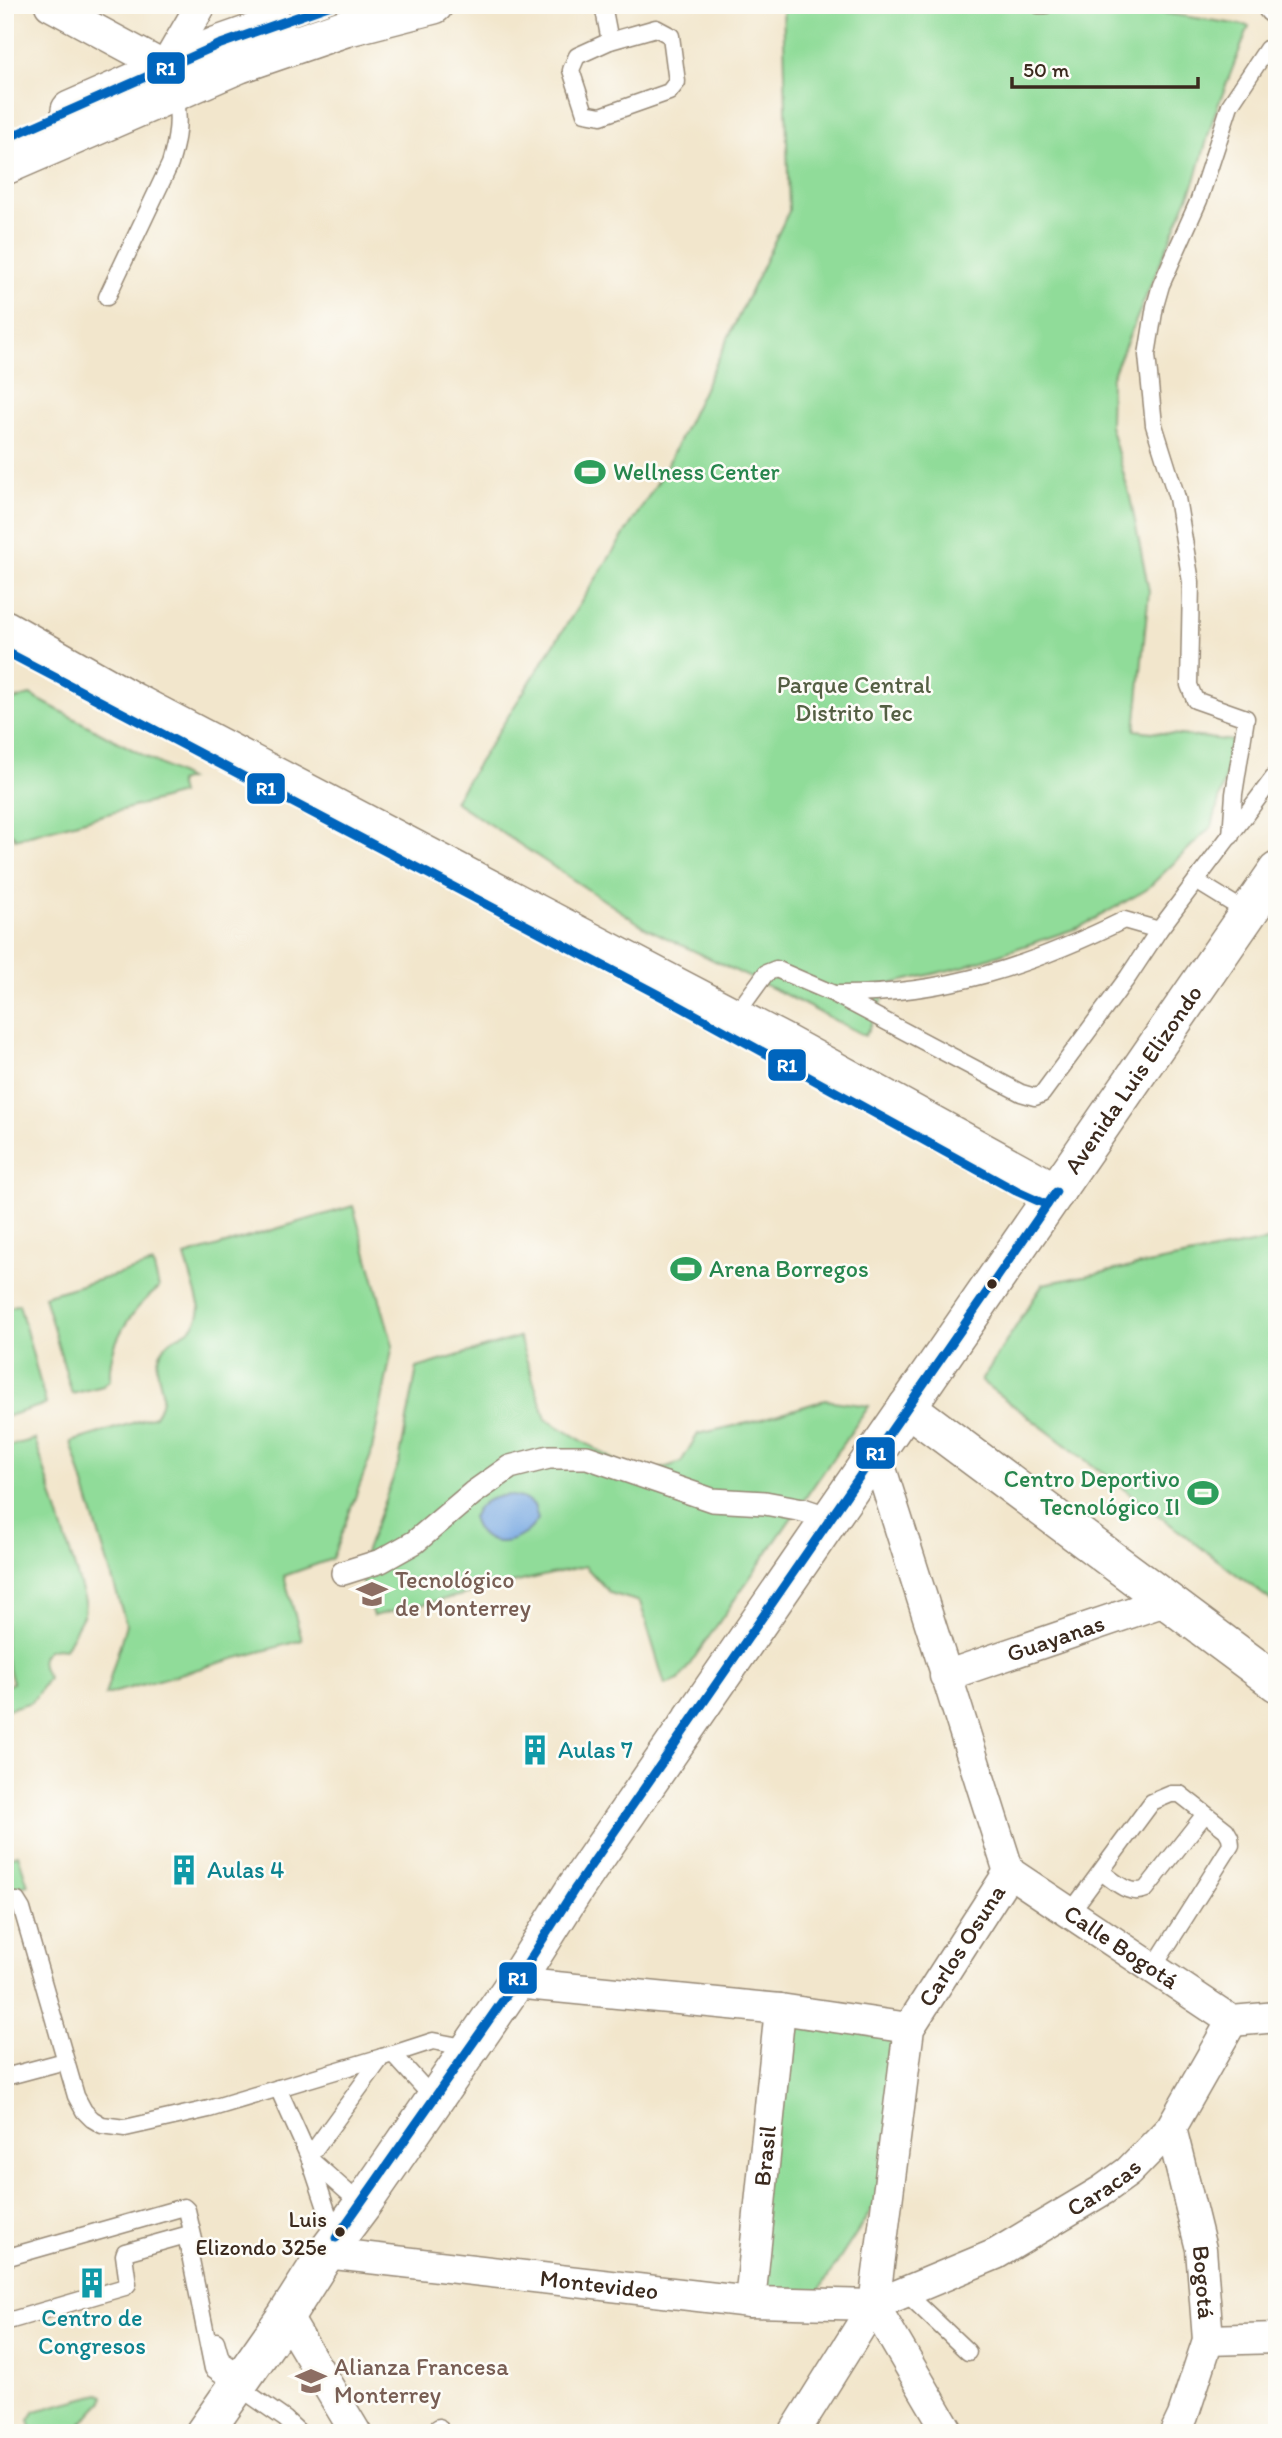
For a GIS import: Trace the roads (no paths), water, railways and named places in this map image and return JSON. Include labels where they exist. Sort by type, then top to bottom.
[{"type":"street","points":[[50,5],[170,79]]},
{"type":"street","points":[[170,79],[201,5]]},
{"type":"street","points":[[5,166],[170,79],[225,42],[332,5]]},
{"type":"street","points":[[5,139],[170,79],[240,64],[345,28],[434,5]]},
{"type":"street","points":[[5,629],[134,702],[1051,1199]]},
{"type":"street","points":[[5,651],[730,1024]]},
{"type":"street","name":"Avenida Luis Elizondo","points":[[204,2433],[515,1983],[576,1887],[1274,878]]},
{"type":"street","points":[[907,1407],[1277,1683]]},
{"type":"street","name":"Carlos Osuna","points":[[794,2433],[874,2305],[909,2028],[1009,1872],[876,1453]]},
{"type":"street","points":[[343,1573],[381,1561],[415,1542],[472,1493],[510,1467],[549,1457],[587,1457],[712,1500],[765,1503],[803,1510],[830,1519]]},
{"type":"street","name":"Guayanas","points":[[946,1676],[1165,1601]]},
{"type":"street","name":"Calle Bogotá","points":[[1009,1872],[1232,2021]]},
{"type":"street","points":[[515,1983],[780,2009],[909,2028]]},
{"type":"street","name":"Brasil","points":[[750,2302],[780,2009]]},
{"type":"street","points":[[1232,2021],[1277,2017]]},
{"type":"street","name":"Caracas","points":[[874,2305],[996,2254],[1128,2172],[1171,2128],[1232,2021]]},
{"type":"street","name":"Bogotá","points":[[1171,2128],[1201,2249],[1208,2340],[1175,2433]]},
{"type":"street","name":"Montevideo","points":[[331,2246],[750,2302],[874,2305]]},
{"type":"street","points":[[874,2305],[949,2433]]},
{"type":"street","points":[[286,2316],[356,2433]]},
{"type":"street","points":[[1208,2340],[1277,2338]]},
{"type":"lane","points":[[603,5],[610,40]]},
{"type":"lane","points":[[1038,5],[1046,5]]},
{"type":"lane","points":[[656,28],[671,36],[677,82],[669,92],[601,116],[585,113],[571,70],[577,56],[610,40],[656,28]]},
{"type":"lane","points":[[1231,836],[1234,794],[1246,718],[1195,700],[1189,685],[1189,570],[1177,498],[1154,425],[1147,355],[1154,306],[1199,200],[1230,105],[1267,49],[1277,51]]},
{"type":"lane","points":[[107,297],[170,164],[176,143],[179,113],[170,79]]},
{"type":"lane","points":[[730,1024],[766,973],[774,969],[834,994],[1021,1093],[1035,1097],[1042,1094],[1159,930],[1277,773]]},
{"type":"lane","points":[[1196,881],[1248,913]]},
{"type":"lane","points":[[834,994],[884,994],[946,986],[1010,969],[1070,946],[1124,920],[1159,930]]},
{"type":"lane","points":[[1070,1913],[1153,1802],[1171,1794],[1180,1794],[1226,1830],[1231,1845],[1153,1968]]},
{"type":"lane","points":[[1101,1872],[1131,1892],[1146,1889],[1205,1814]]},
{"type":"lane","points":[[5,1901],[17,1900],[22,1909],[76,2096],[83,2111],[102,2125],[125,2128],[166,2120],[433,2041],[469,2048]]},
{"type":"lane","points":[[388,2055],[433,2099]]},
{"type":"lane","points":[[309,2157],[388,2055]]},
{"type":"lane","points":[[5,2077],[65,2061]]},
{"type":"lane","points":[[278,2088],[309,2157],[331,2246]]},
{"type":"lane","points":[[309,2157],[362,2205]]},
{"type":"lane","points":[[5,2258],[185,2207],[218,2355],[240,2380],[300,2433]]},
{"type":"lane","points":[[5,2322],[125,2287],[128,2284],[125,2252],[186,2235],[213,2369],[240,2380]]},
{"type":"lane","points":[[906,2293],[968,2351]]},
{"type":"water","points":[[507,1495],[522,1498],[534,1505],[538,1519],[531,1528],[512,1540],[493,1541],[484,1537],[477,1529],[472,1517],[486,1501]]},
{"type":"place","name":"Wellness Center","points":[[590,472]]},
{"type":"place","name":"Arena Borregos","points":[[686,1269]]},
{"type":"place","name":"Centro Deportivo Tecnológico II","points":[[1203,1493]]},
{"type":"place","name":"Tecnológico de Monterrey","points":[[372,1594]]},
{"type":"place","name":"Aulas 7","points":[[535,1750]]},
{"type":"place","name":"Aulas 4","points":[[184,1870]]},
{"type":"place","name":"Luis Elizondo 325e","points":[[340,2232]]},
{"type":"place","name":"Centro de Congresos","points":[[92,2283]]},
{"type":"place","name":"Alianza Francesa Monterrey","points":[[311,2381]]},
{"type":"park label","name":"Parque Central Distrito Tec","points":[[854,699]]}]
